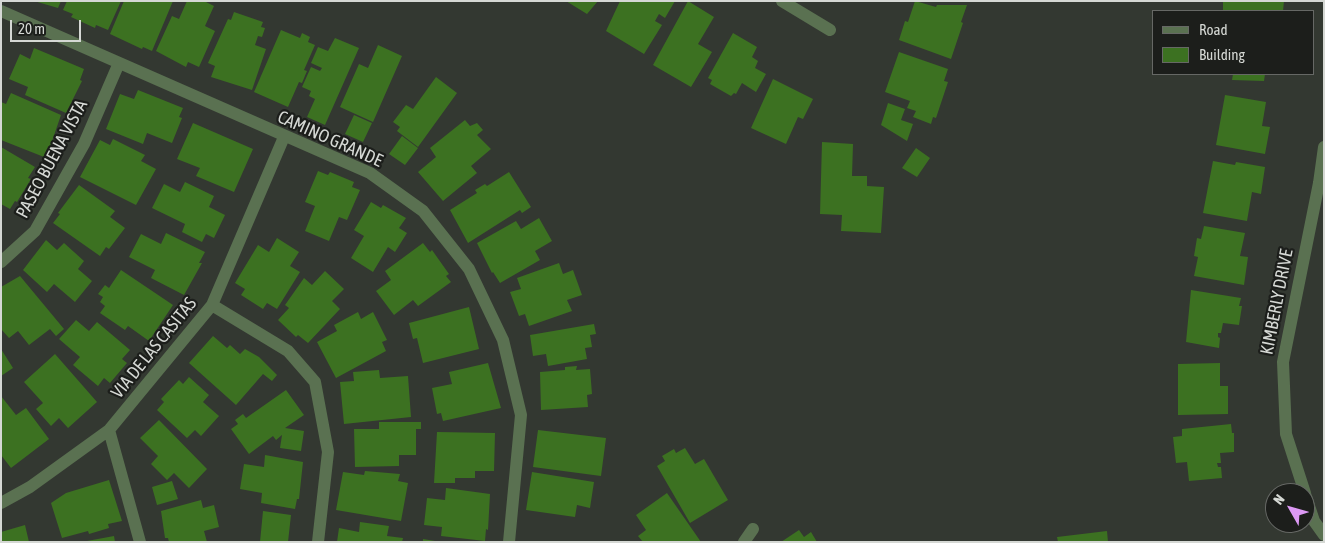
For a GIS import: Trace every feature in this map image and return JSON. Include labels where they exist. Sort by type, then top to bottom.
[{"type":"street","points":[[782,1],[830,30]]},
{"type":"street","name":"CAMINO GRANDE","points":[[1,11],[284,137],[370,173],[423,211],[469,269],[503,340],[521,415],[509,542]]},
{"type":"street","name":"PASEO BUENA VISTA","points":[[1,262],[35,231],[84,144],[119,63]]},
{"type":"street","name":"VIA DE LAS CASITAS","points":[[1,503],[30,487],[109,430],[212,305],[284,137]]},
{"type":"street","name":"KIMBERLY DRIVE","points":[[1302,483],[1286,434],[1283,362],[1319,183],[1324,147]]},
{"type":"street","points":[[212,305],[288,351],[315,382],[328,452],[318,542]]},
{"type":"street","points":[[109,430],[140,542]]},
{"type":"street","name":"KIMBERLY DRIVE","points":[[1315,522],[1324,535]]},
{"type":"street","points":[[744,542],[753,529]]},
{"type":"building","points":[[34,1],[61,1],[58,8]]},
{"type":"building","points":[[67,1],[121,1],[108,30],[96,25],[95,28],[71,17],[73,14],[63,10]]},
{"type":"building","points":[[124,1],[173,1],[152,51],[143,47],[142,49],[110,34]]},
{"type":"building","points":[[187,1],[204,1],[214,6],[205,26],[215,31],[199,67],[188,62],[186,67],[156,51],[172,16],[179,19]]},
{"type":"building","points":[[566,1],[598,1],[587,14]]},
{"type":"building","points":[[620,1],[675,1],[665,18],[659,14],[655,21],[662,25],[644,54],[606,31]]},
{"type":"building","points":[[688,1],[714,17],[698,44],[712,52],[691,87],[653,65]]},
{"type":"building","points":[[915,1],[936,7],[937,5],[967,5],[951,59],[899,40],[905,21],[908,22]]},
{"type":"building","points":[[1223,1],[1284,1],[1283,10],[1223,10]]},
{"type":"building","points":[[234,12],[263,22],[261,27],[265,28],[262,37],[258,36],[255,45],[266,49],[252,90],[211,77],[215,66],[208,63],[228,19],[231,20]]},
{"type":"building","points":[[281,30],[300,38],[302,33],[310,37],[308,42],[315,45],[304,70],[307,71],[302,83],[299,82],[288,107],[254,92]]},
{"type":"building","points":[[733,33],[757,47],[752,57],[758,61],[755,68],[766,74],[756,92],[742,83],[736,94],[734,93],[731,96],[710,84],[712,80],[708,78]]},
{"type":"building","points":[[335,38],[359,48],[325,125],[307,117],[315,99],[309,96],[311,91],[302,87],[311,67],[320,71],[322,68],[311,63],[318,47],[328,51]]},
{"type":"building","points":[[378,45],[402,56],[373,122],[340,107],[359,64],[368,68]]},
{"type":"building","points":[[34,48],[84,69],[80,80],[82,81],[66,113],[25,95],[28,87],[9,79],[20,54],[30,59]]},
{"type":"building","points":[[899,52],[948,69],[944,81],[948,82],[936,118],[933,117],[931,124],[913,117],[916,111],[907,108],[910,101],[885,92]]},
{"type":"building","points":[[1233,75],[1265,75],[1264,81],[1232,80]]},
{"type":"building","points":[[436,77],[457,93],[418,147],[397,131],[400,127],[393,122],[406,105],[413,109]]},
{"type":"building","points":[[773,79],[813,99],[803,119],[798,117],[786,144],[751,128]]},
{"type":"building","points":[[138,90],[183,108],[179,117],[182,118],[172,143],[147,133],[143,144],[106,129],[120,94],[134,99]]},
{"type":"building","points":[[11,93],[61,115],[49,150],[47,149],[44,157],[1,140],[1,102],[6,104]]},
{"type":"building","points":[[1225,95],[1266,102],[1262,126],[1270,127],[1265,154],[1216,145]]},
{"type":"building","points":[[888,103],[905,109],[901,120],[913,124],[907,141],[881,125]]},
{"type":"building","points":[[354,115],[372,123],[363,142],[345,134]]},
{"type":"building","points":[[465,120],[470,126],[477,123],[483,130],[477,135],[491,149],[471,166],[477,173],[443,201],[418,172],[436,157],[430,148]]},
{"type":"building","points":[[193,123],[253,149],[234,192],[196,176],[200,168],[177,159]]},
{"type":"building","points":[[402,136],[418,148],[405,165],[389,154]]},
{"type":"building","points":[[113,139],[145,155],[141,161],[156,169],[136,205],[80,177],[100,140],[110,145]]},
{"type":"building","points":[[822,142],[853,144],[852,176],[867,176],[867,186],[884,187],[881,233],[841,231],[842,215],[820,214]]},
{"type":"building","points":[[1,147],[35,167],[28,178],[31,179],[17,202],[15,201],[10,209],[1,204]]},
{"type":"building","points":[[916,148],[930,158],[917,177],[902,168]]},
{"type":"building","points":[[1213,161],[1235,165],[1236,162],[1265,167],[1261,194],[1252,192],[1247,221],[1203,213]]},
{"type":"building","points":[[318,171],[328,175],[330,172],[354,182],[352,187],[360,190],[347,220],[339,217],[329,241],[305,231],[315,206],[305,202]]},
{"type":"building","points":[[509,172],[531,207],[522,213],[520,210],[468,243],[450,210],[477,193],[475,190],[485,184],[487,186]]},
{"type":"building","points":[[185,182],[214,196],[209,207],[225,215],[214,238],[206,234],[202,242],[182,232],[185,224],[152,208],[164,184],[180,192]]},
{"type":"building","points":[[79,185],[115,211],[110,217],[125,228],[109,249],[106,247],[100,256],[53,223],[60,214],[58,213]]},
{"type":"building","points":[[371,202],[381,208],[383,205],[406,218],[399,228],[407,233],[395,252],[388,247],[373,272],[351,258],[364,236],[354,230]]},
{"type":"building","points":[[539,218],[552,241],[535,251],[540,260],[500,283],[492,273],[477,243],[516,221],[521,229]]},
{"type":"building","points":[[1204,226],[1245,233],[1240,256],[1248,257],[1244,285],[1194,276],[1198,257],[1194,256],[1197,238],[1201,239]]},
{"type":"building","points":[[166,233],[205,252],[199,263],[202,263],[184,295],[151,278],[155,270],[129,257],[141,234],[161,244]]},
{"type":"building","points":[[277,238],[299,252],[290,266],[300,272],[277,309],[267,303],[263,309],[241,295],[245,289],[235,283],[258,245],[269,252]]},
{"type":"building","points":[[46,240],[57,250],[64,243],[84,261],[78,269],[92,281],[75,302],[54,284],[47,292],[23,270]]},
{"type":"building","points":[[423,243],[430,252],[432,250],[449,274],[446,276],[451,282],[418,306],[413,300],[394,315],[376,291],[391,280],[385,271]]},
{"type":"building","points":[[559,263],[563,274],[573,270],[582,295],[567,300],[572,311],[529,326],[525,314],[519,316],[510,292],[521,289],[517,278]]},
{"type":"building","points":[[121,270],[173,305],[149,341],[128,326],[125,330],[100,313],[105,306],[100,302],[103,297],[98,294],[105,285],[109,288]]},
{"type":"building","points":[[325,271],[344,289],[332,301],[340,309],[308,343],[298,335],[296,337],[278,320],[289,308],[285,305],[304,278],[312,285]]},
{"type":"building","points":[[20,276],[64,329],[56,336],[50,329],[29,345],[18,331],[9,338],[1,329],[1,287]]},
{"type":"building","points":[[1191,290],[1241,298],[1239,306],[1242,306],[1239,325],[1223,323],[1221,333],[1218,333],[1220,338],[1219,348],[1186,342]]},
{"type":"building","points":[[469,307],[479,349],[423,363],[417,338],[413,339],[409,323]]},
{"type":"building","points":[[358,312],[361,319],[373,312],[387,340],[382,342],[386,351],[336,378],[317,342],[337,331],[334,325]]},
{"type":"building","points":[[76,320],[89,331],[97,322],[130,350],[122,359],[127,363],[110,383],[104,378],[98,386],[73,365],[80,357],[59,339]]},
{"type":"building","points":[[594,324],[596,334],[590,335],[592,347],[585,348],[587,359],[548,366],[546,354],[533,356],[530,335]]},
{"type":"building","points":[[213,336],[227,348],[230,345],[240,354],[245,349],[259,357],[277,375],[272,381],[263,374],[236,405],[189,363]]},
{"type":"building","points":[[1,349],[13,368],[1,376]]},
{"type":"building","points":[[55,354],[97,402],[68,428],[59,418],[51,426],[36,409],[43,403],[24,382]]},
{"type":"building","points":[[488,363],[501,408],[443,421],[441,413],[437,414],[432,388],[452,384],[449,372]]},
{"type":"building","points":[[1220,363],[1220,386],[1228,386],[1228,414],[1178,415],[1178,364]]},
{"type":"building","points":[[577,366],[576,370],[590,369],[592,394],[587,395],[588,407],[541,410],[540,372],[565,370],[565,367]]},
{"type":"building","points":[[379,370],[380,378],[408,376],[411,417],[344,424],[340,382],[354,381],[353,372]]},
{"type":"building","points":[[189,377],[209,395],[203,402],[219,416],[201,436],[195,430],[187,438],[157,410],[164,402],[161,399],[179,380],[183,384]]},
{"type":"building","points":[[286,390],[304,415],[285,428],[304,431],[301,451],[280,448],[282,435],[276,440],[273,436],[249,454],[231,429],[238,424],[235,420],[243,414],[246,418]]},
{"type":"building","points":[[1,396],[16,415],[26,408],[49,439],[11,468],[1,455]]},
{"type":"building","points":[[159,420],[207,469],[189,488],[174,473],[167,480],[151,464],[158,456],[140,438]]},
{"type":"building","points":[[379,422],[421,422],[421,429],[416,429],[416,455],[399,455],[399,466],[355,467],[354,429],[379,429]]},
{"type":"building","points":[[1231,424],[1232,433],[1234,433],[1234,452],[1220,453],[1221,463],[1217,463],[1218,467],[1221,467],[1222,478],[1189,481],[1187,462],[1176,463],[1173,437],[1182,436],[1182,429]]},
{"type":"building","points":[[538,430],[606,438],[601,476],[533,467]]},
{"type":"building","points":[[437,432],[495,433],[494,471],[475,471],[475,478],[455,478],[455,483],[434,483]]},
{"type":"building","points":[[685,448],[695,464],[704,459],[728,500],[690,523],[657,466],[665,461],[662,456],[674,449],[676,453]]},
{"type":"building","points":[[265,455],[303,462],[299,499],[297,499],[295,509],[261,503],[262,493],[240,489],[244,464],[264,467]]},
{"type":"building","points":[[365,471],[400,474],[398,481],[408,483],[401,521],[336,510],[343,472],[364,475]]},
{"type":"building","points":[[532,472],[594,482],[590,508],[577,505],[575,517],[526,510]]},
{"type":"building","points":[[109,480],[122,521],[108,524],[109,528],[89,534],[88,531],[62,538],[51,503],[66,493]]},
{"type":"building","points":[[172,481],[178,499],[157,505],[152,487]]},
{"type":"building","points":[[446,488],[490,494],[488,530],[486,529],[485,541],[441,536],[442,527],[424,525],[427,498],[445,500]]},
{"type":"building","points":[[667,493],[701,542],[643,542],[638,536],[646,530],[636,515]]},
{"type":"building","points":[[201,500],[203,508],[214,505],[219,527],[204,531],[207,542],[169,542],[168,538],[165,538],[161,511]]},
{"type":"building","points":[[263,511],[291,515],[288,542],[260,542]]},
{"type":"building","points":[[360,522],[389,526],[387,536],[403,538],[402,542],[337,542],[339,528],[359,532]]},
{"type":"building","points":[[25,525],[29,542],[1,542],[1,532]]},
{"type":"building","points":[[799,530],[804,537],[811,532],[817,542],[781,542]]},
{"type":"building","points":[[1107,531],[1108,542],[1058,542],[1057,537]]},
{"type":"building","points":[[114,536],[115,542],[87,542],[87,541]]},
{"type":"building","points":[[423,539],[435,541],[435,542],[423,542]]}]
